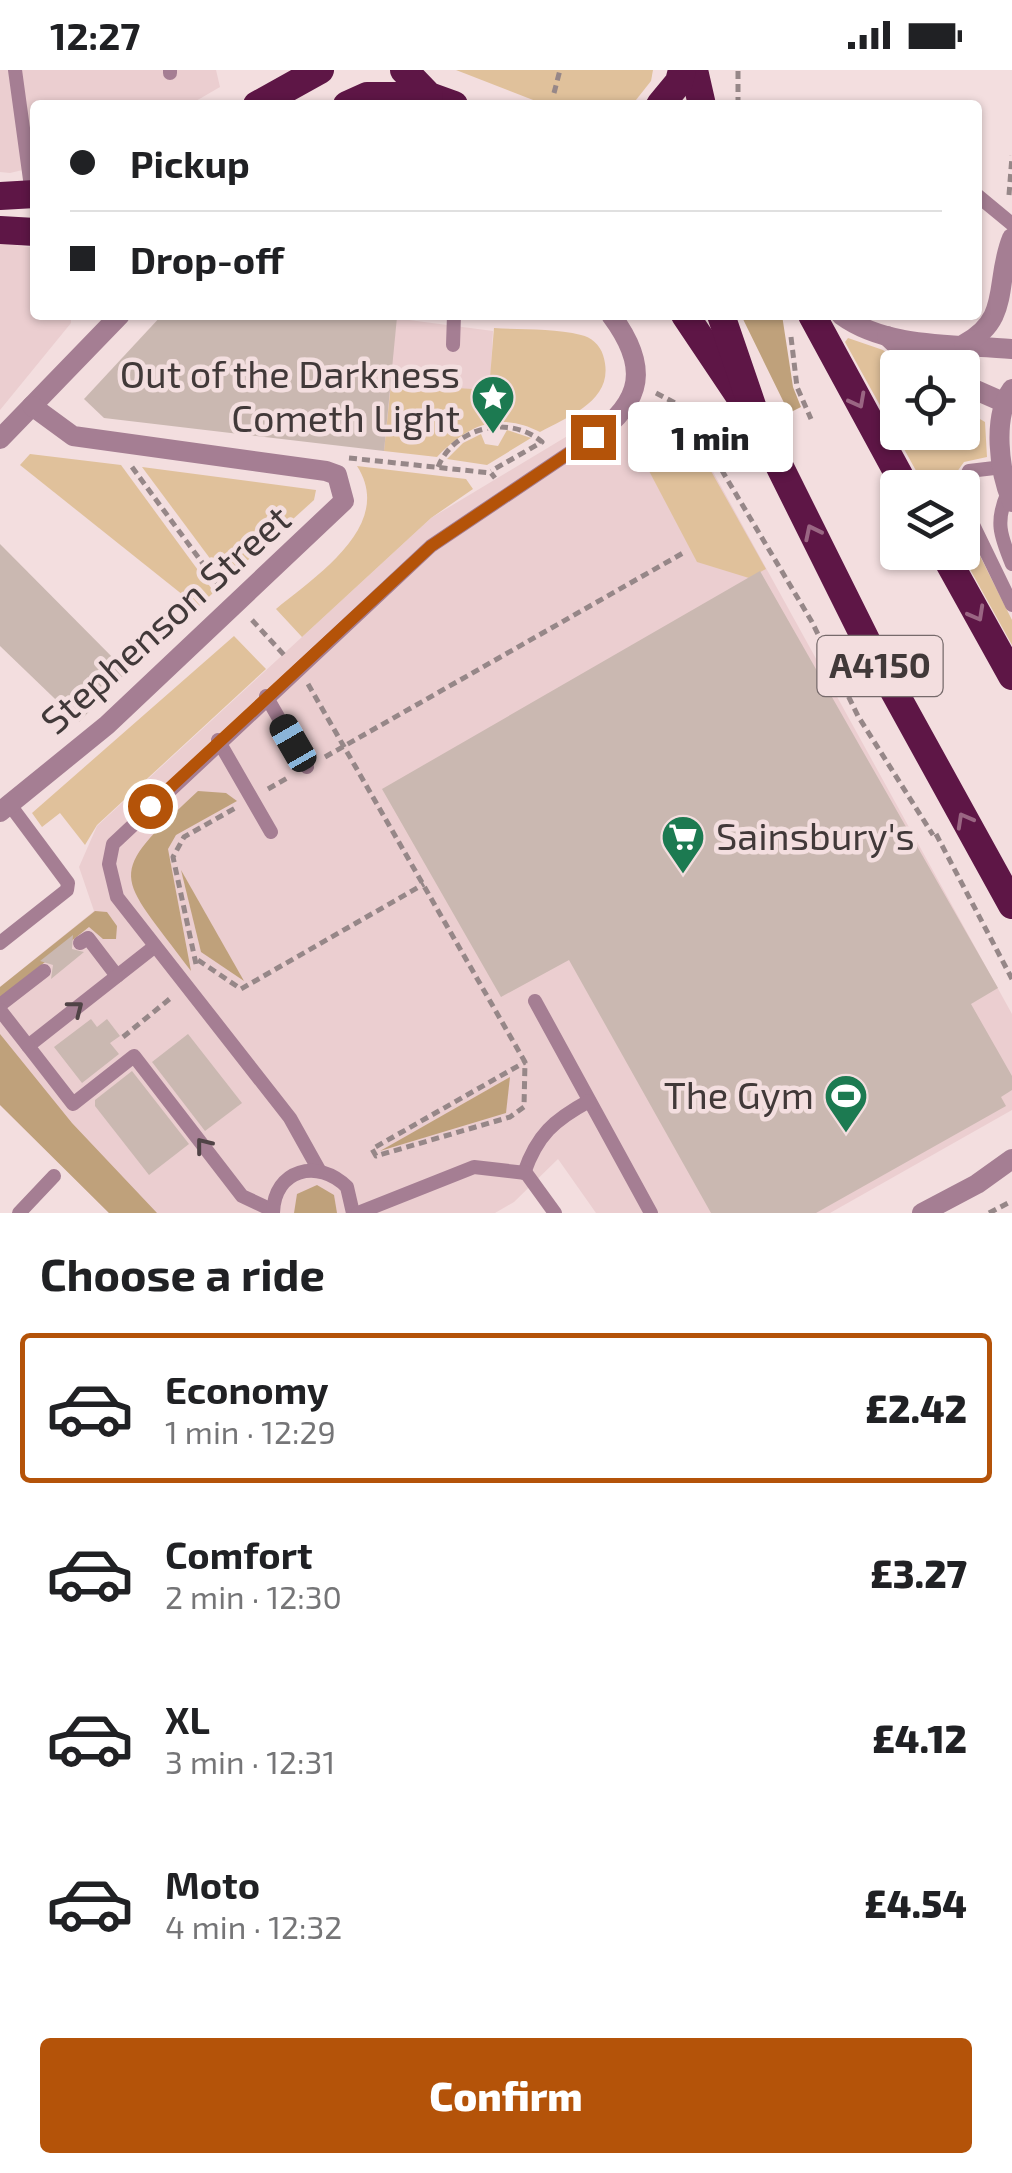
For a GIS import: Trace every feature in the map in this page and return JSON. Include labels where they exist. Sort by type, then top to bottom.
[{"type":"highway","points":[[266,100],[320,70]]},
{"type":"highway","points":[[404,70],[440,100]]},
{"type":"highway","points":[[664,100],[679,82],[682,70]]},
{"type":"highway","points":[[694,70],[701,100]]},
{"type":"highway","points":[[358,100],[367,96],[426,100]]},
{"type":"highway","points":[[0,196],[30,194]]},
{"type":"highway","points":[[0,230],[30,232]]},
{"type":"highway","points":[[688,320],[758,423]]},
{"type":"highway","name":"A4150","points":[[723,320],[758,423],[868,644],[1012,904]]},
{"type":"highway","points":[[801,320],[895,470]]},
{"type":"highway","name":"A4150","points":[[953,570],[1012,676]]},
{"type":"street","points":[[962,345],[984,334],[996,320],[1012,238]]},
{"type":"street","points":[[0,439],[115,320]]},
{"type":"street","points":[[593,437],[623,416],[635,382],[635,357],[615,320]]},
{"type":"street","points":[[847,320],[888,336],[1012,348]]},
{"type":"street","points":[[888,336],[902,350]]},
{"type":"street","points":[[980,388],[1008,395],[1003,466],[1010,497]]},
{"type":"street","points":[[32,406],[73,436],[326,471]]},
{"type":"street","name":"Stephenson Street","points":[[5,809],[107,725],[339,510],[343,486],[337,475],[326,471]]},
{"type":"street","points":[[922,1213],[977,1184],[1012,1158]]},
{"type":"street","points":[[977,1184],[1012,1174]]},
{"type":"lane","points":[[15,70],[30,168]]},
{"type":"lane","points":[[982,199],[1007,220]]},
{"type":"lane","points":[[453,345],[454,320]]},
{"type":"lane","points":[[555,1213],[524,1173],[474,1167],[355,1213],[347,1188],[318,1170],[290,1118],[154,948],[111,882],[113,844],[218,740],[431,546],[593,437]]},
{"type":"lane","points":[[975,470],[1003,466]]},
{"type":"lane","points":[[1010,497],[998,514],[998,532],[1012,564]]},
{"type":"lane","points":[[980,539],[1012,605]]},
{"type":"lane","points":[[266,696],[306,767]]},
{"type":"lane","points":[[218,740],[270,832]]},
{"type":"lane","points":[[0,943],[67,890],[68,883],[5,809]]},
{"type":"lane","points":[[80,943],[88,938],[117,976]]},
{"type":"lane","points":[[28,1046],[154,948]]},
{"type":"lane","points":[[44,971],[0,1008],[73,1104],[134,1056],[242,1196],[273,1211],[275,1196],[288,1178],[318,1170]]},
{"type":"lane","points":[[535,1001],[650,1213]]},
{"type":"lane","points":[[524,1173],[534,1143],[555,1119],[589,1101]]},
{"type":"lane","points":[[19,1213],[54,1176]]},
{"type":"path","points":[[554,94],[560,70]]},
{"type":"path","points":[[738,70],[738,100]]},
{"type":"path","points":[[1007,220],[1012,156]]},
{"type":"path","points":[[801,320],[797,388],[811,419]]},
{"type":"path","points":[[635,382],[681,406],[689,418],[812,622],[858,716],[934,835],[1012,979]]},
{"type":"path","points":[[326,471],[351,458],[489,473],[542,442],[518,427],[488,428],[455,443],[438,467]]},
{"type":"path","points":[[115,444],[220,586],[297,669],[346,744],[524,1062],[524,1107],[510,1117],[376,1156],[372,1149],[524,1062]]},
{"type":"path","points":[[489,473],[504,494]]},
{"type":"path","points":[[118,1041],[199,975],[174,870],[176,846],[184,837],[683,553]]},
{"type":"path","points":[[934,835],[964,820]]},
{"type":"path","points":[[195,958],[241,989],[424,884]]},
{"type":"path","points":[[989,1213],[1012,1201]]},
{"type":"shaded area","points":[[0,70],[216,70],[220,87],[198,100],[30,100],[30,168],[0,172]]},
{"type":"shaded area","points":[[456,70],[653,70],[651,81],[636,100],[533,100]]},
{"type":"shaded area","points":[[0,243],[30,247],[30,320],[71,323],[0,410]]},
{"type":"shaded area","points":[[170,320],[409,320],[493,331],[490,390],[384,451]]},
{"type":"shaded area","points":[[743,320],[783,320],[793,387],[801,407],[789,413]]},
{"type":"shaded area","points":[[494,328],[560,331],[592,340],[602,351],[606,370],[597,394],[577,412],[540,432],[498,422],[472,429],[437,457],[384,451],[391,384],[489,390]]},
{"type":"shaded area","points":[[848,338],[883,350],[880,405],[845,342]]},
{"type":"shaded area","points":[[646,411],[684,423],[696,441],[1012,1014],[1012,1110],[830,1213],[596,1213],[558,1159],[514,1202],[495,1213],[109,1213],[0,1105],[0,987],[94,911],[79,867],[97,826],[431,518],[604,414]]},
{"type":"shaded area","points":[[658,415],[684,423],[766,569],[749,578],[697,562],[638,450],[646,425]]},
{"type":"shaded area","points":[[980,419],[985,422],[987,457],[964,462],[958,470],[916,470],[905,450],[980,450]]},
{"type":"shaded area","points":[[507,430],[531,438],[487,465],[447,459],[463,443],[481,434],[485,444],[498,446]]},
{"type":"shaded area","points":[[30,454],[121,465],[214,592],[198,607],[20,465]]},
{"type":"shaded area","points":[[357,466],[466,479],[473,489],[431,518],[302,637],[276,609],[330,564],[359,528],[366,508],[366,488]]},
{"type":"shaded area","points":[[142,467],[316,490],[314,500],[226,580]]},
{"type":"shaded area","points":[[980,556],[1012,620],[1012,645],[970,570],[980,570]]},
{"type":"shaded area","points":[[234,636],[266,669],[97,825],[85,845],[60,813],[42,827],[32,813]]},
{"type":"shaded area","points":[[198,791],[226,793],[237,801],[176,835],[168,849],[191,971],[148,913],[131,876],[146,842]]},
{"type":"shaded area","points":[[181,870],[244,981],[201,952]]},
{"type":"shaded area","points":[[95,911],[107,912],[117,926],[116,939],[103,939],[89,927],[0,998],[0,987]]},
{"type":"shaded area","points":[[0,1034],[72,1123],[157,1213],[109,1213],[0,1105]]},
{"type":"shaded area","points":[[510,1077],[506,1113],[380,1151]]},
{"type":"shaded area","points":[[317,1185],[334,1195],[337,1213],[294,1213],[297,1194]]},
{"type":"building","points":[[157,320],[397,320],[384,451],[104,418],[84,399]]},
{"type":"building","points":[[0,544],[127,672],[79,722],[0,646]]},
{"type":"building","name":"Sainsbury's","points":[[760,571],[998,988],[971,1004],[1012,1076],[1012,1090],[1001,1097],[1006,1106],[816,1213],[711,1213],[569,960],[501,997],[382,789]]},
{"type":"building","points":[[73,935],[72,949],[84,952],[51,979],[53,965],[40,961]]},
{"type":"building","points":[[91,1019],[97,1027],[107,1019],[120,1036],[110,1043],[119,1054],[82,1083],[54,1047]]},
{"type":"building","points":[[188,1034],[242,1103],[205,1131],[152,1062]]},
{"type":"building","points":[[132,1071],[189,1144],[149,1175],[95,1106],[95,1100]]},
{"type":"place","name":"Out of the Darkness Cometh Light","points":[[493,435]]},
{"type":"place","name":"Sainsbury's","points":[[683,875]]},
{"type":"place","name":"The Gym","points":[[846,1134]]},
{"type":"route","points":[[150,806],[431,546],[593,437]]}]
